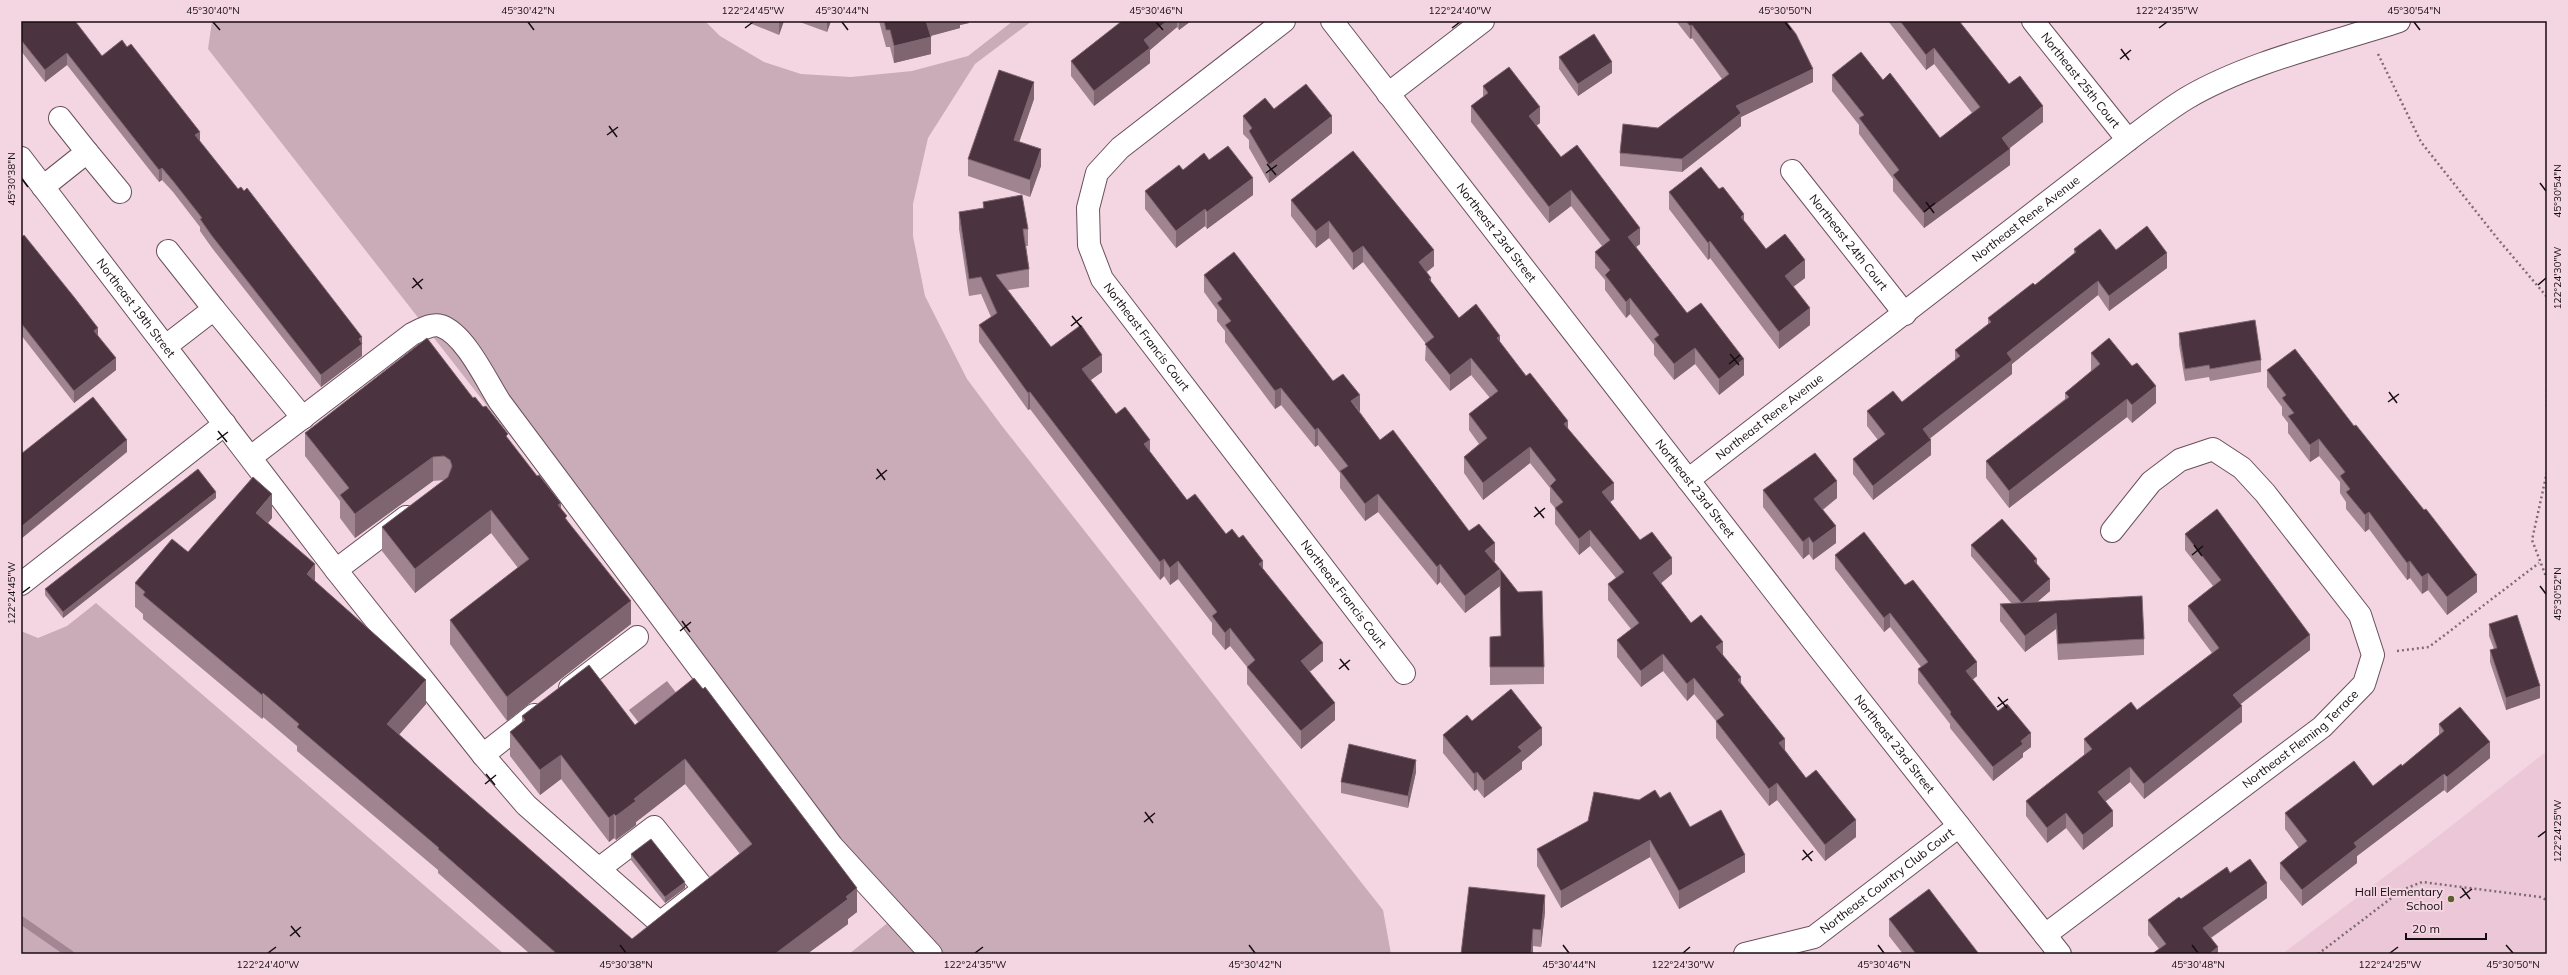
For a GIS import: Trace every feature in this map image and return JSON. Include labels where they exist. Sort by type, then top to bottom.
[{"type":"street","name":"Northeast Francis Court","points":[[1284,21],[1120,148],[1102,168],[1098,173],[1088,208],[1089,245],[1102,279],[1404,673]]},
{"type":"street","name":"Northeast 23rd Street","points":[[1332,21],[1688,480],[2060,954]]},
{"type":"street","points":[[1388,94],[1483,21]]},
{"type":"street","name":"Northeast 25th Court","points":[[2033,21],[2128,140]]},
{"type":"street","name":"Northeast Rene Avenue","points":[[1688,480],[1905,314],[2128,140],[2188,98],[2229,78],[2366,26],[2399,21]]},
{"type":"street","points":[[60,118],[120,192]]},
{"type":"street","points":[[43,187],[87,152]]},
{"type":"street","name":"Northeast 19th Street","points":[[23,164],[43,187],[166,346],[336,570],[483,755],[526,805],[600,868],[660,923],[704,889],[654,827],[600,868]]},
{"type":"street","name":"Northeast 24th Court","points":[[1792,171],[1905,314]]},
{"type":"street","points":[[168,250],[303,418]]},
{"type":"street","points":[[166,346],[214,309]]},
{"type":"street","points":[[251,457],[412,334],[427,327],[441,326],[452,332],[466,348],[500,402],[832,846],[931,954]]},
{"type":"street","points":[[21,584],[225,424]]},
{"type":"street","points":[[2112,531],[2151,482],[2180,460],[2213,449],[2242,468],[2270,499],[2360,615],[2373,655]]},
{"type":"street","points":[[336,570],[422,505]]},
{"type":"street","points":[[483,755],[637,637]]},
{"type":"street","name":"Northeast Fleming Terrace","points":[[2045,935],[2322,727],[2364,684],[2373,655]]},
{"type":"street","name":"Northeast Country Club Court","points":[[1745,954],[1814,937],[1959,826]]},
{"type":"path","points":[[2366,26],[2421,142],[2444,168],[2497,238],[2547,297]]},
{"type":"path","points":[[2547,390],[2547,411]]},
{"type":"path","points":[[2547,472],[2532,540],[2539,563],[2547,579]]},
{"type":"path","points":[[2373,655],[2429,647],[2539,563]]},
{"type":"path","points":[[2318,954],[2402,890],[2415,883],[2469,886],[2540,897],[2547,900]]},
{"type":"shaded area","points":[[212,21],[705,21],[720,36],[764,62],[801,74],[851,77],[912,71],[968,56],[1013,21],[1032,21],[975,64],[928,138],[913,204],[913,236],[925,296],[967,379],[1002,426],[1383,910],[1391,954],[849,954],[890,921],[208,49]]},
{"type":"shaded area","points":[[96,603],[504,954],[21,954],[21,631],[38,638],[67,626]]},
{"type":"shaded area","points":[[667,681],[681,699],[643,728],[629,710]]},
{"type":"shaded area","name":"Hall Elementary School","points":[[2547,751],[2547,954],[2282,954],[2428,844]]},
{"type":"building","points":[[21,21],[75,21],[102,56],[122,40],[127,47],[131,44],[200,132],[195,135],[238,189],[241,187],[244,191],[247,188],[362,337],[359,339],[362,344],[321,375],[212,236],[200,219],[202,218],[173,181],[162,168],[159,170],[67,53],[45,70],[21,40]]},
{"type":"building","points":[[884,21],[926,21],[931,37],[894,46],[890,30],[886,30]]},
{"type":"building","points":[[1122,21],[1167,21],[1144,40],[1150,48],[1094,91],[1071,61]]},
{"type":"building","points":[[1686,21],[1786,21],[1796,34],[1813,69],[1736,106],[1741,113],[1682,159],[1620,153],[1623,124],[1658,128],[1729,74],[1692,25],[1690,26]]},
{"type":"building","points":[[1900,21],[1959,21],[2009,84],[2020,76],[2043,106],[2002,138],[2010,149],[1924,213],[1893,175],[1899,170],[1859,118],[1864,115],[1832,75],[1861,52],[1883,80],[1890,73],[1940,138],[1980,107],[1934,48],[1926,55]]},
{"type":"building","points":[[1594,34],[1612,62],[1578,84],[1559,57]]},
{"type":"building","points":[[1509,67],[1540,107],[1529,116],[1561,157],[1577,145],[1640,228],[1628,237],[1687,313],[1701,303],[1744,359],[1719,379],[1695,348],[1674,364],[1654,339],[1659,335],[1630,298],[1626,302],[1605,275],[1610,270],[1595,252],[1610,240],[1571,190],[1549,207],[1471,106],[1488,93],[1483,86]]},
{"type":"building","points":[[999,70],[1034,82],[1014,140],[1041,149],[1030,180],[968,159]]},
{"type":"building","points":[[1306,84],[1332,116],[1269,165],[1249,131],[1252,128],[1243,116],[1265,98],[1274,109]]},
{"type":"building","points":[[1228,146],[1253,178],[1207,212],[1205,209],[1176,231],[1145,191],[1179,165],[1183,170],[1204,153],[1209,160]]},
{"type":"building","points":[[1353,151],[1434,250],[1419,262],[1431,278],[1429,279],[1459,318],[1476,304],[1500,336],[1497,338],[1526,376],[1530,373],[1568,421],[1564,424],[1614,483],[1602,492],[1640,540],[1652,532],[1672,558],[1653,573],[1691,623],[1701,615],[1723,642],[1716,647],[1741,677],[1738,680],[1785,739],[1779,743],[1806,778],[1816,770],[1856,820],[1825,845],[1777,783],[1769,789],[1716,721],[1724,715],[1694,678],[1687,684],[1663,654],[1641,671],[1617,640],[1639,623],[1608,584],[1624,572],[1590,530],[1579,539],[1555,508],[1563,502],[1550,486],[1556,480],[1530,447],[1483,483],[1464,457],[1487,438],[1469,414],[1498,391],[1471,358],[1450,375],[1425,344],[1434,337],[1363,246],[1353,253],[1329,221],[1316,231],[1291,200]]},
{"type":"building","points":[[1701,167],[1719,189],[1723,187],[1744,214],[1741,217],[1766,249],[1785,234],[1805,260],[1785,276],[1810,308],[1779,332],[1710,241],[1708,243],[1669,192]]},
{"type":"building","points":[[1022,195],[1028,229],[1023,229],[1029,269],[996,275],[1051,347],[1081,325],[1102,355],[1082,369],[1116,414],[1125,407],[1150,440],[1144,444],[1187,500],[1195,494],[1226,534],[1232,529],[1239,538],[1243,535],[1263,561],[1259,564],[1323,643],[1301,661],[1335,703],[1301,731],[1247,667],[1255,660],[1230,628],[1225,633],[1212,616],[1217,612],[1178,561],[1170,568],[1164,559],[1160,562],[1030,392],[1028,393],[979,325],[997,313],[981,277],[969,279],[959,212],[984,208],[983,202]]},
{"type":"building","points":[[2147,226],[2167,253],[2109,296],[2098,281],[2007,353],[2012,360],[1923,429],[1931,440],[1873,486],[1853,459],[1885,434],[1867,411],[1893,391],[1902,402],[1960,356],[1955,350],[1991,322],[1988,318],[2033,283],[2035,285],[2076,252],[2074,249],[2100,229],[2116,250]]},
{"type":"building","points":[[24,235],[98,328],[94,331],[116,358],[74,391],[21,323],[21,236],[22,237]]},
{"type":"building","points":[[1234,252],[1333,381],[1343,374],[1360,395],[1351,401],[1380,440],[1393,430],[1469,531],[1479,524],[1495,543],[1485,551],[1500,569],[1465,596],[1440,564],[1437,567],[1378,494],[1365,504],[1340,471],[1348,466],[1318,428],[1315,430],[1281,388],[1275,391],[1225,325],[1231,321],[1217,303],[1222,299],[1204,275]]},
{"type":"building","points":[[2255,320],[2261,360],[2210,369],[2209,365],[2185,369],[2179,333]]},
{"type":"building","points":[[427,338],[473,398],[475,397],[483,407],[486,406],[508,434],[506,436],[537,476],[539,475],[561,503],[558,505],[567,516],[565,518],[631,601],[507,697],[450,620],[529,559],[491,510],[415,569],[382,527],[448,477],[452,466],[450,460],[444,456],[433,457],[355,514],[340,495],[349,488],[305,433]]},
{"type":"building","points":[[2109,338],[2132,366],[2137,363],[2156,386],[2132,405],[2127,399],[2009,491],[1986,461],[2069,397],[2065,393],[2100,364],[2091,353]]},
{"type":"building","points":[[2295,349],[2354,426],[2356,425],[2424,510],[2426,509],[2477,575],[2447,597],[2428,573],[2422,577],[2410,561],[2407,563],[2369,512],[2365,515],[2346,492],[2350,489],[2340,476],[2345,472],[2319,439],[2310,445],[2288,416],[2294,413],[2282,398],[2286,395],[2267,370]]},
{"type":"building","points":[[93,397],[127,440],[21,527],[21,454]]},
{"type":"building","points":[[1815,453],[1837,481],[1814,499],[1836,526],[1813,543],[1809,537],[1803,542],[1763,490]]},
{"type":"building","points":[[198,469],[216,492],[63,612],[45,589]]},
{"type":"building","points":[[253,477],[272,494],[256,513],[315,564],[307,574],[426,680],[387,724],[632,939],[752,844],[685,759],[634,799],[636,801],[616,816],[614,814],[609,818],[561,755],[540,770],[510,732],[525,720],[522,716],[589,665],[635,725],[694,678],[703,689],[705,687],[857,888],[846,897],[848,899],[775,954],[557,954],[438,849],[439,848],[297,727],[299,724],[263,693],[262,695],[143,595],[145,592],[135,583],[172,539],[188,552]]},
{"type":"building","points":[[2217,509],[2310,635],[2233,695],[2242,706],[2144,784],[2130,767],[2098,792],[2113,811],[2083,835],[2066,813],[2047,828],[2026,801],[2092,749],[2084,739],[2131,702],[2137,710],[2219,648],[2188,606],[2221,580],[2185,534]]},
{"type":"building","points":[[2002,519],[2037,559],[2034,561],[2050,579],[2022,603],[1971,545]]},
{"type":"building","points":[[1864,532],[1905,585],[1913,580],[1977,662],[1966,671],[1998,711],[2007,704],[2031,733],[2021,741],[2023,744],[1993,767],[1950,714],[1951,712],[1918,669],[1928,662],[1890,613],[1884,618],[1835,555]]},
{"type":"building","points":[[1500,569],[1518,592],[1542,591],[1544,667],[1490,667],[1490,637],[1501,636]]},
{"type":"building","points":[[2142,596],[2144,639],[2058,644],[2056,613],[2025,636],[2000,604]]},
{"type":"building","points":[[2517,615],[2540,686],[2506,698],[2490,650],[2497,648],[2489,624]]},
{"type":"building","points":[[1511,689],[1542,728],[1518,747],[1522,751],[1484,781],[1477,772],[1474,774],[1443,735],[1467,715],[1472,721]]},
{"type":"building","points":[[2460,707],[2490,742],[2447,777],[2444,774],[2354,843],[2357,847],[2302,890],[2280,863],[2307,841],[2285,813],[2354,761],[2373,786],[2401,764],[2402,766],[2444,731],[2439,724]]},
{"type":"building","points":[[1349,744],[1416,760],[1408,796],[1341,782]]},
{"type":"building","points":[[1655,790],[1660,798],[1670,792],[1690,827],[1721,810],[1745,855],[1679,891],[1650,840],[1561,891],[1537,849],[1588,821],[1594,792],[1639,800]]},
{"type":"building","points":[[651,839],[685,882],[665,897],[631,854]]},
{"type":"building","points":[[2250,859],[2267,883],[2203,928],[2218,947],[2209,954],[2152,954],[2166,944],[2148,920],[2179,897],[2181,899],[2227,867],[2230,873]]},
{"type":"building","points":[[1469,887],[1545,895],[1541,930],[1533,929],[1531,954],[1461,954]]},
{"type":"building","points":[[1929,889],[1979,954],[1916,954],[1889,919]]},
{"type":"waterway","points":[[21,920],[70,954]]},
{"type":"place","name":"Hall Elementary School","points":[[2451,899]]}]
